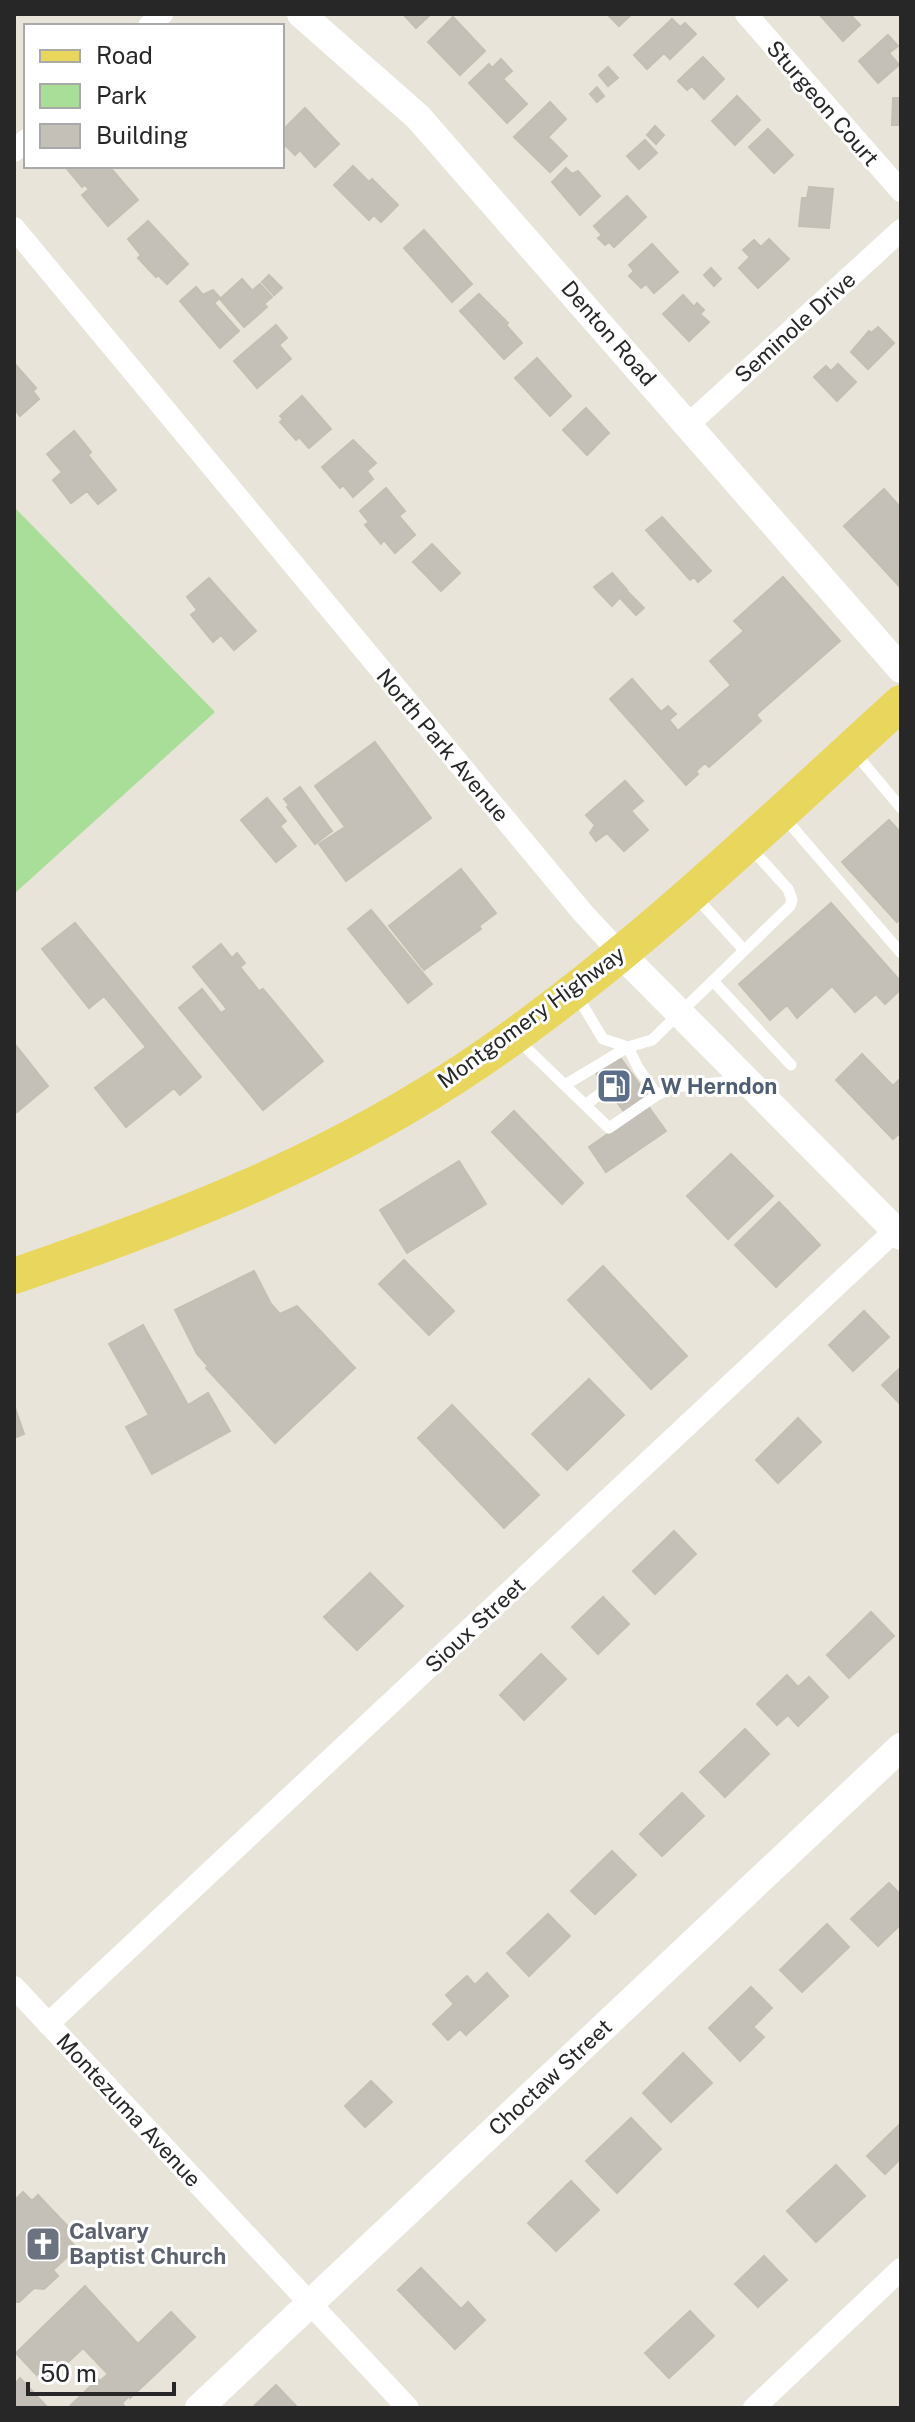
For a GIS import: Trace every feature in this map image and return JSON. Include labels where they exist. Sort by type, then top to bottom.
[{"type":"main road","name":"Montgomery Highway","points":[[14,1276],[168,1222],[261,1183],[398,1111],[481,1059],[574,991],[693,893],[901,703]]},
{"type":"street","name":"Denton Road","points":[[301,14],[418,117],[901,669]]},
{"type":"street","name":"Sturgeon Court","points":[[746,14],[901,191]]},
{"type":"street","name":"North Park Avenue","points":[[14,228],[583,913],[679,1014],[899,1231]]},
{"type":"street","name":"Seminole Drive","points":[[689,424],[901,230]]},
{"type":"street","name":"Sioux Street","points":[[48,2024],[899,1231]]},
{"type":"street","name":"Choctaw Street","points":[[199,2408],[901,1747]]},
{"type":"street","name":"Montezuma Avenue","points":[[14,1987],[408,2408]]},
{"type":"street","points":[[754,2408],[901,2269]]},
{"type":"lane","points":[[851,748],[901,808]]},
{"type":"lane","points":[[780,813],[901,953]]},
{"type":"lane","points":[[565,1085],[628,1047],[652,1040],[790,906],[792,900],[788,889],[747,843]]},
{"type":"lane","points":[[693,893],[743,949]]},
{"type":"lane","points":[[714,982],[791,1065]]},
{"type":"lane","points":[[574,991],[603,1039],[628,1047]]},
{"type":"lane","points":[[514,1036],[609,1128],[674,1087],[746,1079]]},
{"type":"lane","points":[[628,1047],[635,1070],[657,1095]]},
{"type":"lane","points":[[585,1105],[607,1089]]},
{"type":"green space","points":[[14,507],[215,712],[14,894]]},
{"type":"building","points":[[403,14],[431,14],[416,28]]},
{"type":"building","points":[[607,14],[632,14],[619,26]]},
{"type":"building","points":[[821,14],[850,14],[860,25],[843,41]]},
{"type":"building","points":[[453,17],[485,51],[460,75],[428,42]]},
{"type":"building","points":[[672,19],[680,27],[685,23],[696,34],[670,59],[664,53],[647,69],[634,55]]},
{"type":"building","points":[[888,35],[898,46],[889,53],[899,65],[878,83],[859,61]]},
{"type":"building","points":[[703,57],[724,79],[704,99],[692,86],[687,90],[678,81]]},
{"type":"building","points":[[501,59],[512,71],[503,79],[527,104],[507,123],[469,83],[489,64],[492,68]]},
{"type":"building","points":[[608,67],[618,78],[608,86],[599,75]]},
{"type":"building","points":[[597,87],[604,96],[597,102],[590,94]]},
{"type":"building","points":[[737,96],[760,120],[735,145],[712,121]]},
{"type":"building","points":[[893,98],[901,98],[901,125],[892,125]]},
{"type":"building","points":[[550,102],[566,119],[548,137],[567,156],[550,172],[514,137]]},
{"type":"building","points":[[305,108],[339,144],[315,167],[300,150],[295,155],[284,144],[284,129]]},
{"type":"building","points":[[655,126],[664,135],[656,144],[647,135]]},
{"type":"building","points":[[768,129],[793,155],[774,173],[749,147]]},
{"type":"building","points":[[645,140],[657,153],[639,169],[627,156]]},
{"type":"building","points":[[353,166],[369,182],[372,179],[398,205],[381,222],[374,215],[369,220],[334,185]]},
{"type":"building","points":[[111,168],[138,200],[108,226],[82,195],[89,189],[85,185],[82,187],[67,169]]},
{"type":"building","points":[[566,168],[572,174],[578,171],[600,196],[580,215],[552,182]]},
{"type":"building","points":[[809,187],[833,189],[829,228],[799,226],[802,198],[807,198]]},
{"type":"building","points":[[627,196],[646,217],[614,247],[609,242],[605,245],[598,238],[602,235],[594,226]]},
{"type":"building","points":[[148,221],[188,264],[167,284],[138,258],[141,255],[128,239]]},
{"type":"building","points":[[424,230],[472,284],[452,302],[404,248]]},
{"type":"building","points":[[769,239],[789,259],[758,288],[739,268],[750,257],[743,250],[754,240],[761,247]]},
{"type":"building","points":[[652,244],[678,272],[654,293],[646,284],[641,288],[629,276],[634,271],[629,265]]},
{"type":"building","points":[[711,268],[721,279],[714,286],[704,275]]},
{"type":"building","points":[[269,275],[282,288],[274,295],[262,282]]},
{"type":"building","points":[[242,279],[267,307],[244,327],[220,299]]},
{"type":"building","points":[[260,284],[272,297],[265,303],[253,290]]},
{"type":"building","points":[[196,287],[203,295],[213,290],[220,298],[214,303],[239,331],[220,348],[180,301]]},
{"type":"building","points":[[479,294],[508,323],[506,325],[522,343],[504,359],[460,311]]},
{"type":"building","points":[[683,295],[694,307],[697,303],[704,310],[700,314],[709,322],[689,341],[663,314]]},
{"type":"building","points":[[276,325],[287,338],[279,345],[291,359],[257,388],[234,361]]},
{"type":"building","points":[[878,327],[894,343],[868,369],[851,352],[869,331],[871,333]]},
{"type":"building","points":[[537,358],[571,396],[550,416],[515,378]]},
{"type":"building","points":[[14,363],[36,388],[33,391],[39,399],[20,416],[16,411],[14,413]]},
{"type":"building","points":[[838,364],[856,382],[837,401],[814,377],[826,366],[831,371]]},
{"type":"building","points":[[302,396],[331,429],[309,448],[299,437],[296,440],[280,422],[283,419],[280,416]]},
{"type":"building","points":[[586,408],[609,433],[587,455],[563,430]]},
{"type":"building","points":[[74,431],[91,452],[88,455],[116,490],[98,504],[87,491],[71,503],[53,480],[62,472],[47,454]]},
{"type":"building","points":[[353,440],[376,463],[367,471],[373,479],[353,497],[343,485],[340,488],[322,467]]},
{"type":"building","points":[[386,488],[405,511],[399,516],[415,535],[395,553],[384,540],[381,544],[365,525],[369,522],[360,511]]},
{"type":"building","points":[[884,489],[901,508],[899,586],[844,526]]},
{"type":"building","points":[[662,517],[711,571],[698,582],[694,577],[690,580],[646,530]]},
{"type":"building","points":[[432,544],[460,573],[441,591],[413,562]]},
{"type":"building","points":[[612,573],[627,590],[612,606],[594,587]]},
{"type":"building","points":[[783,577],[840,641],[756,715],[761,721],[709,767],[705,763],[686,785],[610,699],[632,679],[661,712],[668,706],[676,714],[669,720],[678,731],[731,685],[710,661],[744,631],[734,621]]},
{"type":"building","points":[[209,578],[256,631],[234,650],[221,635],[213,642],[191,615],[197,610],[187,597]]},
{"type":"building","points":[[628,592],[644,608],[636,615],[621,599]]},
{"type":"building","points":[[375,742],[431,818],[346,881],[319,844],[345,827],[315,786]]},
{"type":"building","points":[[625,781],[643,801],[631,811],[648,830],[624,851],[607,833],[596,841],[590,833],[595,825],[586,815]]},
{"type":"building","points":[[300,787],[332,831],[315,844],[284,799]]},
{"type":"building","points":[[267,798],[286,821],[280,826],[296,846],[276,862],[241,820]]},
{"type":"building","points":[[889,820],[901,833],[901,918],[897,922],[842,862]]},
{"type":"building","points":[[461,869],[496,913],[479,926],[481,929],[424,970],[389,926]]},
{"type":"building","points":[[831,903],[901,982],[901,989],[885,1004],[876,994],[855,1012],[832,986],[797,1018],[787,1005],[770,1020],[739,984]]},
{"type":"building","points":[[371,910],[432,984],[408,1003],[348,929]]},
{"type":"building","points":[[75,923],[201,1077],[180,1095],[174,1088],[126,1127],[95,1088],[146,1047],[104,996],[89,1008],[42,949]]},
{"type":"building","points":[[221,944],[232,958],[237,953],[245,963],[240,967],[259,991],[263,989],[323,1061],[263,1110],[179,1008],[202,989],[221,1013],[227,1009],[193,967]]},
{"type":"building","points":[[14,1043],[48,1086],[17,1112],[14,1108]]},
{"type":"building","points":[[862,1054],[893,1086],[901,1078],[901,1132],[893,1139],[836,1080]]},
{"type":"building","points":[[619,1056],[648,1096],[625,1113],[596,1073]]},
{"type":"building","points":[[648,1106],[666,1131],[606,1172],[589,1147]]},
{"type":"building","points":[[514,1111],[583,1183],[562,1204],[492,1132]]},
{"type":"building","points":[[731,1154],[773,1196],[728,1239],[687,1196]]},
{"type":"building","points":[[459,1161],[486,1204],[407,1253],[380,1210]]},
{"type":"building","points":[[779,1202],[820,1245],[776,1287],[735,1245]]},
{"type":"building","points":[[404,1260],[454,1311],[429,1335],[379,1284]]},
{"type":"building","points":[[603,1266],[687,1356],[651,1389],[568,1300]]},
{"type":"building","points":[[254,1271],[271,1304],[280,1314],[297,1306],[355,1368],[275,1443],[206,1368],[208,1366],[197,1354],[175,1310]]},
{"type":"building","points":[[864,1311],[889,1337],[853,1371],[829,1345]]},
{"type":"building","points":[[143,1325],[188,1405],[208,1393],[230,1431],[152,1474],[126,1427],[149,1415],[109,1344]]},
{"type":"building","points":[[901,1367],[901,1405],[882,1385]]},
{"type":"building","points":[[589,1379],[624,1415],[567,1470],[532,1434]]},
{"type":"building","points":[[14,1405],[24,1434],[14,1438]]},
{"type":"building","points":[[452,1405],[539,1495],[504,1528],[418,1438]]},
{"type":"building","points":[[798,1418],[821,1442],[778,1483],[756,1460]]},
{"type":"building","points":[[674,1531],[696,1554],[655,1594],[633,1571]]},
{"type":"building","points":[[370,1573],[403,1606],[357,1650],[324,1617]]},
{"type":"building","points":[[603,1597],[629,1624],[598,1654],[572,1627]]},
{"type":"building","points":[[871,1612],[894,1636],[849,1678],[827,1655]]},
{"type":"building","points":[[541,1654],[566,1679],[524,1720],[500,1695]]},
{"type":"building","points":[[787,1675],[798,1687],[809,1677],[828,1697],[798,1726],[788,1715],[777,1725],[757,1704]]},
{"type":"building","points":[[745,1729],[769,1754],[725,1797],[700,1772]]},
{"type":"building","points":[[682,1793],[704,1816],[662,1856],[640,1834]]},
{"type":"building","points":[[612,1851],[636,1875],[595,1914],[571,1891]]},
{"type":"building","points":[[889,1883],[901,1895],[901,1924],[878,1946],[851,1919]]},
{"type":"building","points":[[548,1914],[570,1936],[529,1976],[507,1953]]},
{"type":"building","points":[[827,1924],[849,1947],[802,1992],[780,1970]]},
{"type":"building","points":[[487,1973],[508,1996],[466,2035],[460,2029],[448,2040],[433,2024],[454,2004],[446,1995],[467,1976],[475,1985]]},
{"type":"building","points":[[751,1987],[772,2008],[753,2027],[764,2037],[740,2061],[709,2028]]},
{"type":"building","points":[[683,2053],[712,2083],[671,2122],[643,2093]]},
{"type":"building","points":[[371,2081],[392,2102],[365,2127],[345,2106]]},
{"type":"building","points":[[631,2118],[661,2149],[617,2193],[586,2161]]},
{"type":"building","points":[[901,2123],[901,2158],[885,2174],[867,2156]]},
{"type":"building","points":[[836,2165],[865,2196],[816,2242],[787,2211]]},
{"type":"building","points":[[571,2181],[599,2210],[556,2251],[528,2223]]},
{"type":"building","name":"Calvary Baptist Church","points":[[23,2192],[32,2201],[38,2195],[75,2234],[69,2240],[77,2248],[53,2270],[58,2276],[44,2289],[34,2288],[19,2302],[14,2302],[14,2201]]},
{"type":"building","points":[[764,2256],[787,2280],[758,2307],[735,2284]]},
{"type":"building","points":[[421,2268],[461,2309],[468,2302],[485,2320],[455,2349],[398,2290]]},
{"type":"building","points":[[85,2286],[138,2344],[171,2312],[195,2337],[129,2396],[121,2408],[68,2408],[98,2379],[100,2381],[108,2374],[83,2348],[45,2384],[16,2353]]},
{"type":"building","points":[[690,2311],[714,2336],[669,2378],[645,2353]]},
{"type":"building","points":[[20,2378],[48,2408],[14,2408],[14,2381],[16,2383]]},
{"type":"building","points":[[276,2385],[298,2408],[252,2408]]},
{"type":"place","name":"A W Herndon","points":[[614,1086]]},
{"type":"place","name":"Calvary Baptist Church","points":[[43,2244]]}]
